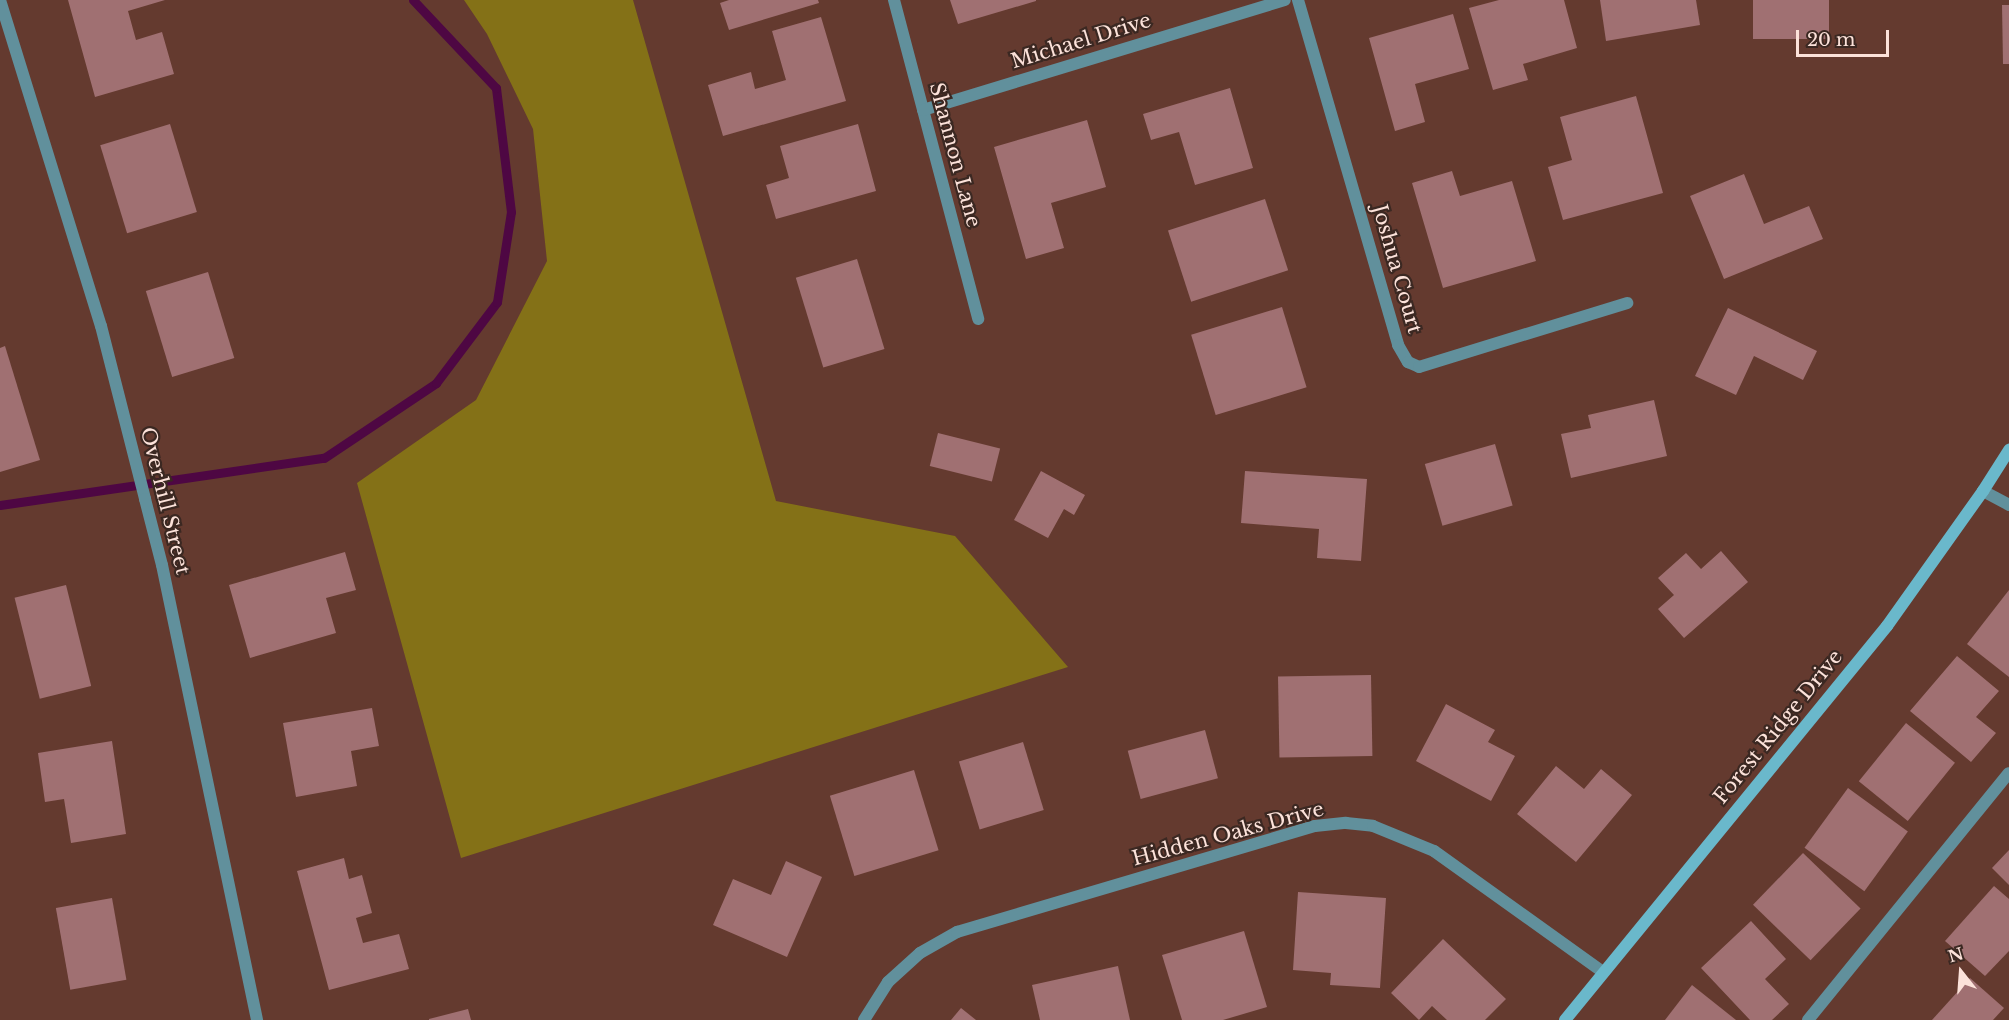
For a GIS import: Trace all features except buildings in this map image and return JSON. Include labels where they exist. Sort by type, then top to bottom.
[{"type":"main road","name":"Forest Ridge Drive","points":[[1565,1020],[1887,626],[1983,491],[2009,450]]},
{"type":"street","name":"Overhill Street","points":[[0,0],[101,326],[162,565],[257,1020]]},
{"type":"street","name":"Shannon Lane","points":[[894,0],[978,319]]},
{"type":"street","name":"Michael Drive","points":[[923,110],[1285,0]]},
{"type":"street","name":"Joshua Court","points":[[1298,0],[1398,345],[1408,362],[1419,367],[1627,303]]},
{"type":"street","points":[[1983,491],[2009,505]]},
{"type":"street","points":[[1808,1020],[2009,773]]},
{"type":"street","name":"Hidden Oaks Drive","points":[[864,1020],[888,982],[920,953],[957,932],[1315,826],[1346,823],[1373,826],[1434,852],[1603,972]]},
{"type":"shaded area","points":[[464,0],[633,0],[776,501],[955,536],[1068,667],[461,858],[357,483],[476,400],[547,261],[533,129],[487,34]]},
{"type":"waterway","points":[[0,505],[324,458],[436,383],[497,302],[511,212],[496,88],[413,0]]}]
